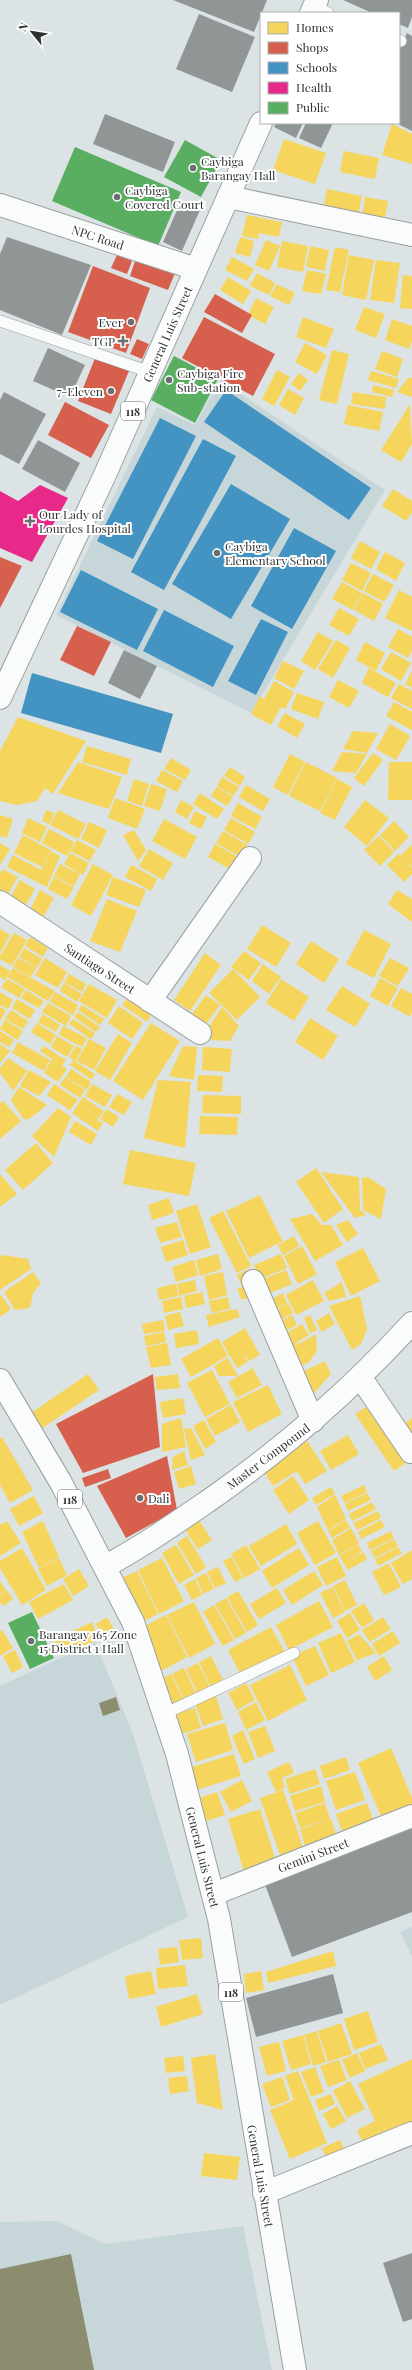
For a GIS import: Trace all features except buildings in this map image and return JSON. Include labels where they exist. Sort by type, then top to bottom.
[{"type":"street","name":"General Luis Street","points":[[0,698],[103,479],[261,124]]},
{"type":"street","points":[[228,197],[412,235]]},
{"type":"street","name":"NPC Road","points":[[0,205],[196,269]]},
{"type":"street","points":[[150,1001],[250,858]]},
{"type":"street","name":"Santiago Street","points":[[0,902],[200,1033]]},
{"type":"street","points":[[253,1281],[313,1421]]},
{"type":"street","name":"Master Compound","points":[[106,1566],[145,1545],[249,1472],[313,1421],[361,1378],[412,1323]]},
{"type":"street","points":[[361,1378],[411,1452]]},
{"type":"street","name":"General Luis Street","points":[[0,1380],[60,1481],[106,1566],[142,1643],[164,1714],[214,1894],[295,2370]]},
{"type":"street","name":"Gemini Street","points":[[214,1894],[412,1816]]},
{"type":"street","points":[[264,2193],[412,2133]]},
{"type":"lane","points":[[0,321],[150,372]]},
{"type":"lane","points":[[164,1714],[294,1653]]},
{"type":"shaded area","name":"Caybiga Elementary School","points":[[220,380],[385,490],[251,713],[56,615],[157,407],[195,425]]},
{"type":"shaded area","points":[[95,1642],[133,1734],[188,1917],[0,2005],[0,1686]]},
{"type":"shaded area","points":[[412,1927],[412,1956],[400,1932]]},
{"type":"shaded area","points":[[57,2221],[105,2244],[243,2226],[272,2370],[0,2370],[0,2222]]},
{"type":"place","name":"Caybiga Barangay Hall","points":[[193,168]]},
{"type":"place","name":"Caybiga Covered Court","points":[[117,197]]},
{"type":"place","name":"Ever","points":[[131,322]]},
{"type":"place","name":"TGP","points":[[123,341]]},
{"type":"place","name":"Caybiga Fire Sub-station","points":[[169,380]]},
{"type":"place","name":"7-Eleven","points":[[111,391]]},
{"type":"place","name":"Our Lady of Lourdes Hospital","points":[[30,521]]},
{"type":"place","name":"Caybiga Elementary School","points":[[217,553]]},
{"type":"place","name":"Dali","points":[[140,1498]]},
{"type":"place","name":"Barangay 165 Zone 15 District 1 Hall","points":[[31,1641]]}]
